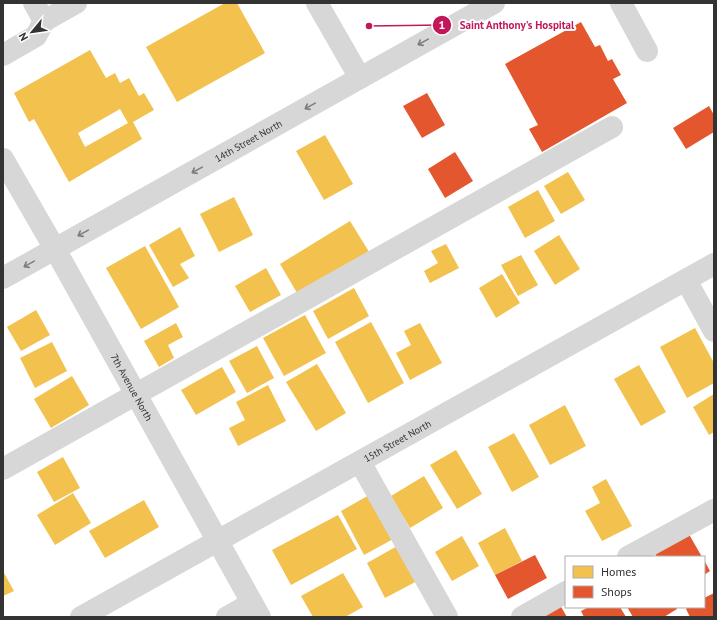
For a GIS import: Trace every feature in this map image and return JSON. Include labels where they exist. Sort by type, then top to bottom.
[{"type":"street","points":[[3,55],[36,36],[39,12],[76,3]]},
{"type":"street","points":[[317,3],[360,78]]},
{"type":"street","name":"14th Street North","points":[[3,278],[494,3]]},
{"type":"street","points":[[621,3],[647,50]]},
{"type":"street","points":[[3,469],[612,127]]},
{"type":"street","name":"7th Avenue North","points":[[3,159],[256,610]]},
{"type":"street","name":"15th Street North","points":[[81,617],[714,264]]},
{"type":"street","points":[[686,280],[714,331]]},
{"type":"street","points":[[360,462],[447,617]]},
{"type":"street","points":[[630,556],[714,510]]},
{"type":"street","points":[[522,617],[565,593]]},
{"type":"street","points":[[227,617],[256,610]]},
{"type":"building: Homes","points":[[225,3],[237,3],[265,53],[177,102],[146,47]]},
{"type":"building: Homes","points":[[90,50],[106,78],[115,73],[120,83],[129,78],[139,96],[144,93],[154,110],[133,122],[142,139],[69,182],[34,119],[29,122],[14,93]],"holes":[[[120,109],[128,123],[85,147],[78,133]]]},
{"type":"building: Homes","points":[[325,135],[353,184],[324,200],[296,151]]},
{"type":"building: Homes","points":[[568,172],[585,200],[561,214],[544,186]]},
{"type":"building: Homes","points":[[538,190],[555,221],[525,238],[508,207]]},
{"type":"building: Homes","points":[[234,197],[253,235],[219,252],[200,214]]},
{"type":"building: Homes","points":[[350,221],[371,255],[300,298],[280,264]]},
{"type":"building: Homes","points":[[180,227],[195,256],[180,264],[189,278],[173,287],[149,245]]},
{"type":"building: Homes","points":[[559,235],[580,269],[555,285],[534,251]]},
{"type":"building: Homes","points":[[446,244],[459,268],[430,283],[424,271],[438,263],[431,251]]},
{"type":"building: Homes","points":[[145,246],[179,307],[141,329],[106,268]]},
{"type":"building: Homes","points":[[521,255],[538,285],[518,296],[501,265]]},
{"type":"building: Homes","points":[[266,268],[281,295],[250,312],[235,286]]},
{"type":"building: Homes","points":[[502,274],[520,303],[496,318],[479,288]]},
{"type":"building: Homes","points":[[354,288],[369,316],[328,339],[313,311]]},
{"type":"building: Homes","points":[[36,310],[50,335],[21,351],[7,327]]},
{"type":"building: Homes","points":[[305,315],[326,353],[284,376],[263,338]]},
{"type":"building: Homes","points":[[371,322],[404,383],[368,403],[335,342]]},
{"type":"building: Homes","points":[[176,323],[183,337],[168,345],[174,358],[159,367],[144,341]]},
{"type":"building: Homes","points":[[420,323],[442,363],[410,380],[396,353],[411,345],[404,331]]},
{"type":"building: Homes","points":[[695,328],[714,363],[714,383],[687,398],[660,347]]},
{"type":"building: Homes","points":[[52,342],[67,371],[35,388],[20,358]]},
{"type":"building: Homes","points":[[257,346],[274,378],[247,393],[229,361]]},
{"type":"building: Homes","points":[[317,364],[346,413],[316,431],[286,382]]},
{"type":"building: Homes","points":[[639,365],[666,412],[641,426],[614,379]]},
{"type":"building: Homes","points":[[222,367],[236,392],[196,415],[181,390]]},
{"type":"building: Homes","points":[[72,376],[89,405],[51,428],[34,399]]},
{"type":"building: Homes","points":[[268,385],[286,421],[238,446],[229,428],[245,420],[236,402]]},
{"type":"building: Homes","points":[[714,394],[714,432],[709,435],[693,407]]},
{"type":"building: Homes","points":[[565,405],[586,446],[550,465],[529,425]]},
{"type":"building: Homes","points":[[514,433],[539,477],[512,492],[488,447]]},
{"type":"building: Homes","points":[[456,450],[482,494],[457,509],[430,465]]},
{"type":"building: Homes","points":[[63,457],[80,488],[54,502],[37,472]]},
{"type":"building: Homes","points":[[424,476],[443,508],[410,528],[391,496]]},
{"type":"building: Homes","points":[[606,479],[632,526],[602,541],[585,511],[600,503],[592,487]]},
{"type":"building: Homes","points":[[73,493],[91,523],[55,545],[37,515]]},
{"type":"building: Homes","points":[[371,494],[395,538],[364,555],[341,511]]},
{"type":"building: Homes","points":[[144,500],[159,527],[105,558],[89,531]]},
{"type":"building: Homes","points":[[338,515],[357,549],[291,585],[272,550]]},
{"type":"building: Homes","points":[[505,528],[522,561],[495,575],[478,543]]},
{"type":"building: Homes","points":[[462,536],[479,566],[452,581],[435,552]]},
{"type":"building: Homes","points":[[399,545],[419,580],[385,598],[367,563]]},
{"type":"building: Homes","points":[[3,571],[14,591],[3,596]]},
{"type":"building: Homes","points":[[343,573],[363,607],[345,617],[313,617],[301,596]]},
{"type":"building: Shops","points":[[581,22],[595,47],[600,45],[608,61],[612,59],[621,75],[613,79],[627,103],[542,152],[529,129],[538,125],[505,64]]},
{"type":"building: Shops","points":[[427,93],[445,125],[422,138],[403,106]]},
{"type":"building: Shops","points":[[709,106],[714,115],[714,132],[686,149],[673,128]]},
{"type":"building: Shops","points":[[455,152],[473,181],[445,198],[428,169]]},
{"type":"building: Shops","points":[[686,529],[701,556],[656,556],[652,549]]},
{"type":"building: Shops","points":[[535,555],[547,578],[508,599],[495,575]]},
{"type":"building: Shops","points":[[705,562],[710,571],[705,574]]},
{"type":"building: Shops","points":[[714,593],[714,617],[690,617],[686,609],[705,608],[705,598]]},
{"type":"building: Shops","points":[[560,605],[567,617],[538,617]]},
{"type":"building: Shops","points":[[587,608],[621,608],[626,617],[584,617],[581,611]]},
{"type":"building: Shops","points":[[628,608],[677,609],[664,617],[633,617]]},
{"type":"place","name":"Saint Anthony's Hospital","points":[[369,26]]}]
